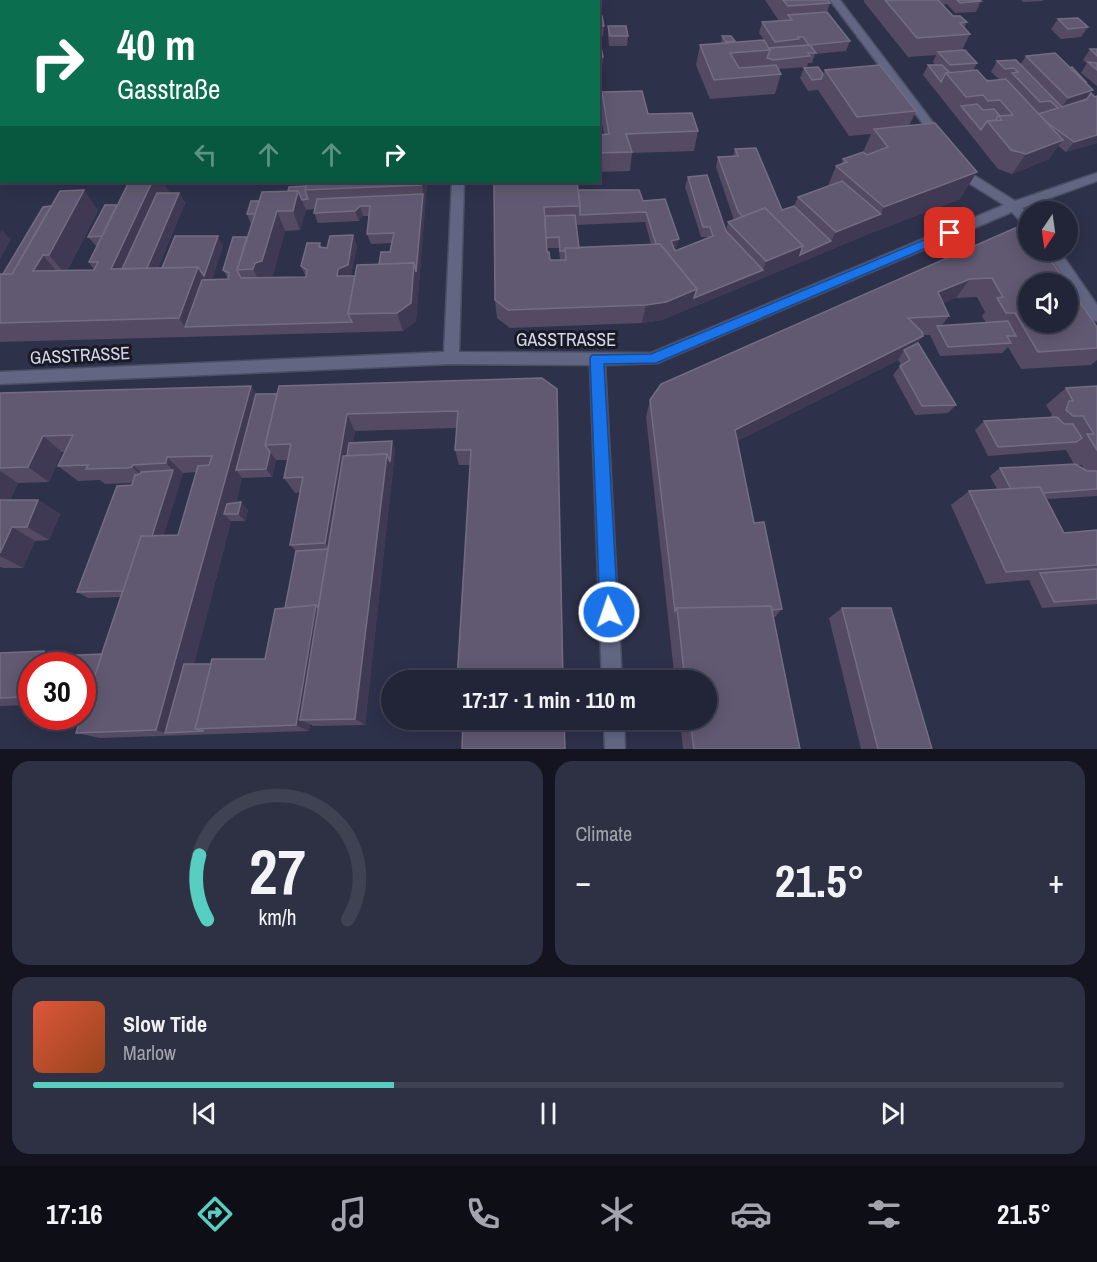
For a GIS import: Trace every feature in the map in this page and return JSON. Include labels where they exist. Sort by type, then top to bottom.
[{"type":"street","points":[[835,0],[968,177],[1018,211]]},
{"type":"street","name":"GASSTRASSE","points":[[0,378],[451,358],[652,359],[1014,206],[1097,177]]},
{"type":"street","points":[[451,358],[458,183]]},
{"type":"street","points":[[1060,261],[1097,315]]},
{"type":"street","points":[[597,358],[611,670]]},
{"type":"street","points":[[614,730],[615,749]]},
{"type":"building","points":[[783,0],[828,0],[830,3],[788,6]]},
{"type":"building","points":[[885,0],[938,0],[953,16],[960,16],[967,22],[960,23],[970,34],[917,38]]},
{"type":"building","points":[[957,0],[979,0],[981,1],[960,3]]},
{"type":"building","points":[[827,12],[850,41],[810,45],[816,53],[808,53],[810,56],[773,60],[767,58],[769,48],[809,45],[803,37],[775,42],[762,22],[792,20],[788,15]]},
{"type":"building","points":[[600,16],[602,16],[604,26],[600,26]]},
{"type":"building","points":[[1078,18],[1088,27],[1068,29],[1058,19]]},
{"type":"building","points":[[608,26],[626,26],[628,36],[610,36]]},
{"type":"building","points":[[722,36],[731,36],[735,41],[726,42]]},
{"type":"building","points":[[764,40],[770,50],[730,53],[739,68],[776,65],[781,74],[714,80],[700,45]]},
{"type":"building","points":[[1090,49],[1097,49],[1097,56]]},
{"type":"building","points":[[965,50],[977,63],[950,65],[938,52]]},
{"type":"building","points":[[1055,53],[1093,90],[1068,98],[1026,56]]},
{"type":"building","points":[[1016,60],[1062,107],[1087,99],[1091,93],[1097,96],[1097,135],[1074,142],[1045,121],[1038,114],[1058,108],[1050,101],[1040,102],[1012,73],[1018,72],[1014,68],[1005,69],[997,61]]},
{"type":"building","points":[[1088,62],[1097,63],[1097,70]]},
{"type":"building","points":[[880,65],[916,111],[857,117],[825,70]]},
{"type":"building","points":[[928,65],[942,65],[949,72],[941,82]]},
{"type":"building","points":[[818,67],[823,74],[821,79],[812,80],[804,68]]},
{"type":"building","points":[[1072,67],[1087,83],[1070,68]]},
{"type":"building","points":[[977,70],[987,81],[1006,79],[1063,140],[1026,154],[1011,150],[987,121],[1002,120],[998,116],[1013,115],[1000,100],[988,101],[983,95],[966,97],[946,73]]},
{"type":"building","points":[[642,91],[648,114],[692,113],[698,131],[626,134],[632,152],[600,153],[600,135],[609,134],[602,92]]},
{"type":"building","points":[[977,104],[983,110],[994,109],[1000,116],[996,120],[987,121],[981,130],[961,106]]},
{"type":"building","points":[[935,123],[977,172],[884,207],[836,166],[847,162],[843,159],[863,152],[867,155],[888,147],[874,129]]},
{"type":"building","points":[[756,148],[782,210],[794,206],[831,241],[800,255],[803,246],[765,208],[743,217],[738,211],[718,157],[738,156],[735,149]]},
{"type":"building","points":[[707,175],[726,231],[763,270],[694,298],[697,289],[660,244],[656,244],[646,212],[580,215],[578,190],[639,190],[643,201],[665,199],[679,239],[671,241],[675,251],[713,236],[710,227],[703,227],[688,177]]},
{"type":"building","points":[[842,181],[881,214],[836,232],[798,197]]},
{"type":"building","points":[[128,183],[152,183],[111,269],[198,267],[179,318],[0,323],[0,274],[12,274],[60,191],[84,190],[49,255],[43,255],[33,271],[94,270],[98,262],[89,262]]},
{"type":"building","points":[[307,183],[422,183],[421,185],[305,190]]},
{"type":"building","points":[[577,183],[580,206],[544,207],[547,252],[549,252],[550,260],[566,260],[565,248],[660,244],[697,289],[666,302],[646,305],[508,310],[495,300],[494,184]]},
{"type":"building","points":[[306,186],[308,199],[302,200],[298,191],[288,191],[289,187]]},
{"type":"building","points":[[298,191],[293,211],[277,211],[262,261],[255,263],[253,269],[237,270],[262,192]]},
{"type":"building","points":[[157,193],[179,193],[147,268],[122,269]]},
{"type":"building","points":[[423,194],[416,272],[414,263],[379,264],[381,252],[390,252],[394,233],[367,234],[370,206],[360,206],[355,211],[314,213],[317,199]]},
{"type":"building","points":[[251,201],[259,201],[255,214],[247,214]]},
{"type":"building","points":[[105,205],[117,205],[102,236],[88,237]]},
{"type":"building","points":[[51,206],[12,274],[3,274],[43,207]]},
{"type":"building","points":[[765,208],[803,246],[766,261],[728,222]]},
{"type":"building","points":[[575,215],[579,248],[565,248],[565,251],[560,251],[559,237],[546,238],[545,216]]},
{"type":"building","points":[[1015,228],[1018,229],[1018,261],[1051,261],[1060,273],[1018,273],[1018,318],[1015,313],[1006,313],[997,298],[1003,297],[992,278],[970,279],[938,292],[949,316],[908,318],[923,336],[735,430],[754,523],[764,522],[782,609],[772,610],[771,606],[677,608],[675,611],[650,400],[661,384]]},
{"type":"building","points":[[353,235],[348,265],[338,269],[337,276],[355,276],[348,314],[352,322],[185,327],[202,280],[228,279],[229,273],[223,270],[233,237],[247,237],[237,270],[241,278],[306,277],[307,270],[301,266],[307,243],[320,243],[319,247],[327,248],[330,236]]},
{"type":"building","points":[[175,236],[218,236],[204,276],[198,267],[162,268]]},
{"type":"building","points":[[414,263],[411,303],[397,313],[348,314],[357,265]]},
{"type":"building","points":[[1078,299],[1097,327],[1097,348],[1038,352],[1027,333],[1078,333]]},
{"type":"building","points":[[1008,321],[1016,336],[1007,336],[1011,343],[948,347],[937,326]]},
{"type":"building","points":[[918,343],[956,405],[922,406],[900,366],[910,360],[904,350]]},
{"type":"building","points":[[542,378],[557,389],[563,670],[458,670],[471,450],[455,450],[458,411],[347,414],[325,543],[290,545],[303,477],[284,478],[291,444],[265,445],[279,386]]},
{"type":"building","points":[[251,386],[156,730],[76,733],[77,730],[96,730],[96,671],[141,536],[178,535],[198,466],[209,465],[212,456],[167,457],[166,463],[133,465],[127,468],[86,469],[88,465],[58,466],[73,435],[43,436],[28,467],[0,468],[0,393]]},
{"type":"building","points":[[1097,386],[1097,450],[1087,434],[1094,434],[1083,416],[1073,416],[1066,410],[1069,401],[1073,401],[1066,388]]},
{"type":"building","points":[[256,394],[277,394],[265,445],[270,452],[266,469],[236,470]]},
{"type":"building","points":[[1057,417],[1064,424],[1073,424],[1082,438],[1076,442],[998,447],[984,421]]},
{"type":"building","points":[[392,441],[390,462],[387,454],[347,456],[349,443]]},
{"type":"building","points":[[387,454],[355,719],[300,720],[343,456]]},
{"type":"building","points":[[1075,464],[1087,471],[1097,471],[1097,489],[1043,493],[1040,487],[1011,489],[1000,468]]},
{"type":"building","points":[[173,470],[152,536],[141,536],[123,591],[77,592],[117,486],[132,485],[135,475],[141,472]]},
{"type":"building","points":[[1040,487],[1064,533],[1097,530],[1097,565],[1006,572],[969,491]]},
{"type":"building","points":[[0,500],[38,500],[27,527],[12,527],[0,553]]},
{"type":"building","points":[[241,502],[238,514],[224,514],[227,504]]},
{"type":"building","points":[[328,549],[318,608],[316,605],[285,608],[296,551]]},
{"type":"building","points":[[1097,569],[1097,599],[1054,602],[1040,573]]},
{"type":"building","points":[[316,605],[296,725],[195,729],[212,659],[265,659],[275,609]]},
{"type":"building","points":[[771,606],[800,749],[694,749],[691,730],[717,730],[717,670],[684,670],[677,608]]},
{"type":"building","points":[[842,608],[891,608],[932,749],[878,749]]},
{"type":"building","points":[[18,652],[18,697],[0,698],[0,653]]},
{"type":"building","points":[[96,654],[102,654],[96,672]]},
{"type":"building","points":[[184,664],[211,664],[195,729],[204,731],[165,733]]},
{"type":"building","points":[[463,730],[564,730],[565,749],[462,749]]},
{"type":"route","points":[[609,612],[597,358],[652,359],[950,233]]}]
